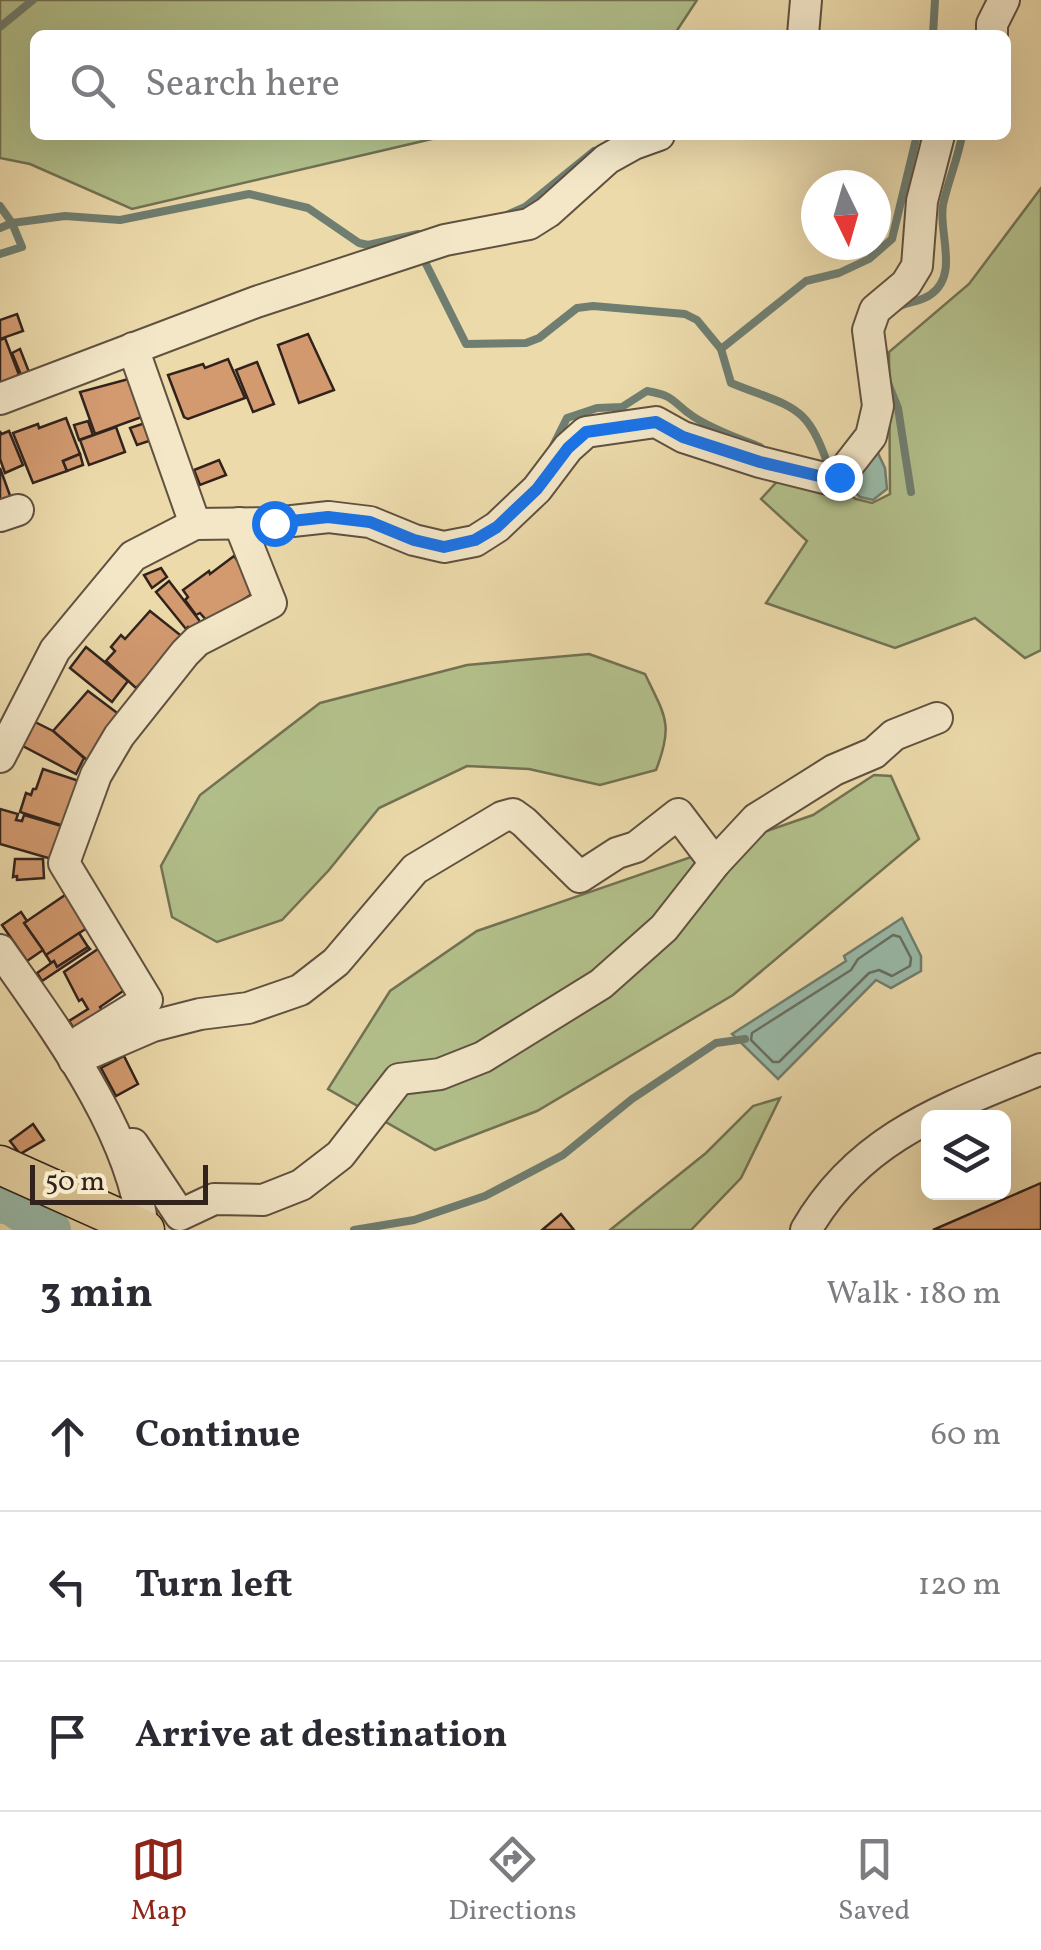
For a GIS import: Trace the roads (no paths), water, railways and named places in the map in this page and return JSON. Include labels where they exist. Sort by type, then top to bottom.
[{"type":"main road","points":[[0,1165],[144,1230]]},
{"type":"street","points":[[804,30],[806,0]]},
{"type":"street","points":[[992,30],[1004,0]]},
{"type":"street","points":[[0,399],[256,302],[445,240],[529,224],[607,159],[645,140]]},
{"type":"street","points":[[0,757],[55,650],[111,583],[134,556],[195,524],[274,523],[328,517],[370,522],[444,547],[475,540],[497,527],[537,489],[568,448],[586,432],[656,422],[683,437],[760,462],[836,480],[871,436],[878,406],[868,330],[875,310],[906,284],[917,266],[922,201],[939,140]]},
{"type":"street","points":[[133,348],[195,524]]},
{"type":"street","points":[[70,1054],[146,1000],[64,863],[96,775],[130,722],[198,641],[270,602],[239,522]]},
{"type":"street","points":[[120,1145],[134,1144],[180,1215],[214,1199],[263,1200],[301,1185],[340,1155],[398,1080],[440,1074],[483,1057],[601,984],[664,928],[756,819],[798,790],[874,753],[894,735],[937,718]]},
{"type":"street","points":[[70,1054],[153,1026],[200,1014],[248,1008],[300,990],[336,962],[415,868],[502,817],[513,814],[524,822],[580,878],[617,852],[636,846],[678,814],[716,863]]},
{"type":"street","points":[[0,950],[70,1054],[120,1145],[140,1196],[144,1230]]},
{"type":"street","points":[[806,1230],[834,1188],[876,1148],[939,1112],[1041,1069]]},
{"type":"water","points":[[876,449],[885,468],[887,489],[873,500],[860,497],[849,487]]},
{"type":"water","points":[[902,918],[921,956],[921,971],[891,988],[876,980],[778,1079],[732,1034],[846,961],[844,956]]},
{"type":"waterway","points":[[0,27],[33,0]]},
{"type":"waterway","points":[[933,30],[935,0]]},
{"type":"waterway","points":[[419,258],[424,260],[466,344],[526,343],[539,338],[577,308],[593,306],[685,314],[697,320],[721,349],[806,281],[839,273],[869,259],[892,239],[916,140]]},
{"type":"waterway","points":[[900,306],[930,295],[944,276],[943,205],[961,140]]},
{"type":"waterway","points":[[509,214],[525,207],[594,151]]},
{"type":"waterway","points":[[0,254],[22,247],[12,223],[65,216],[120,220],[249,194],[308,208],[359,243],[368,245],[418,234]]},
{"type":"waterway","points":[[0,206],[12,223],[0,228]]},
{"type":"waterway","points":[[721,349],[731,383],[784,404],[805,420],[830,471]]},
{"type":"waterway","points":[[888,383],[898,408],[911,492]]},
{"type":"waterway","points":[[553,446],[567,418],[597,408],[622,407],[647,391],[669,398],[702,422],[760,447]]},
{"type":"waterway","points":[[354,1230],[414,1220],[485,1196],[563,1155],[632,1099],[716,1043],[745,1039]]},
{"type":"waterway","points":[[0,1202],[13,1205],[50,1230]]}]
